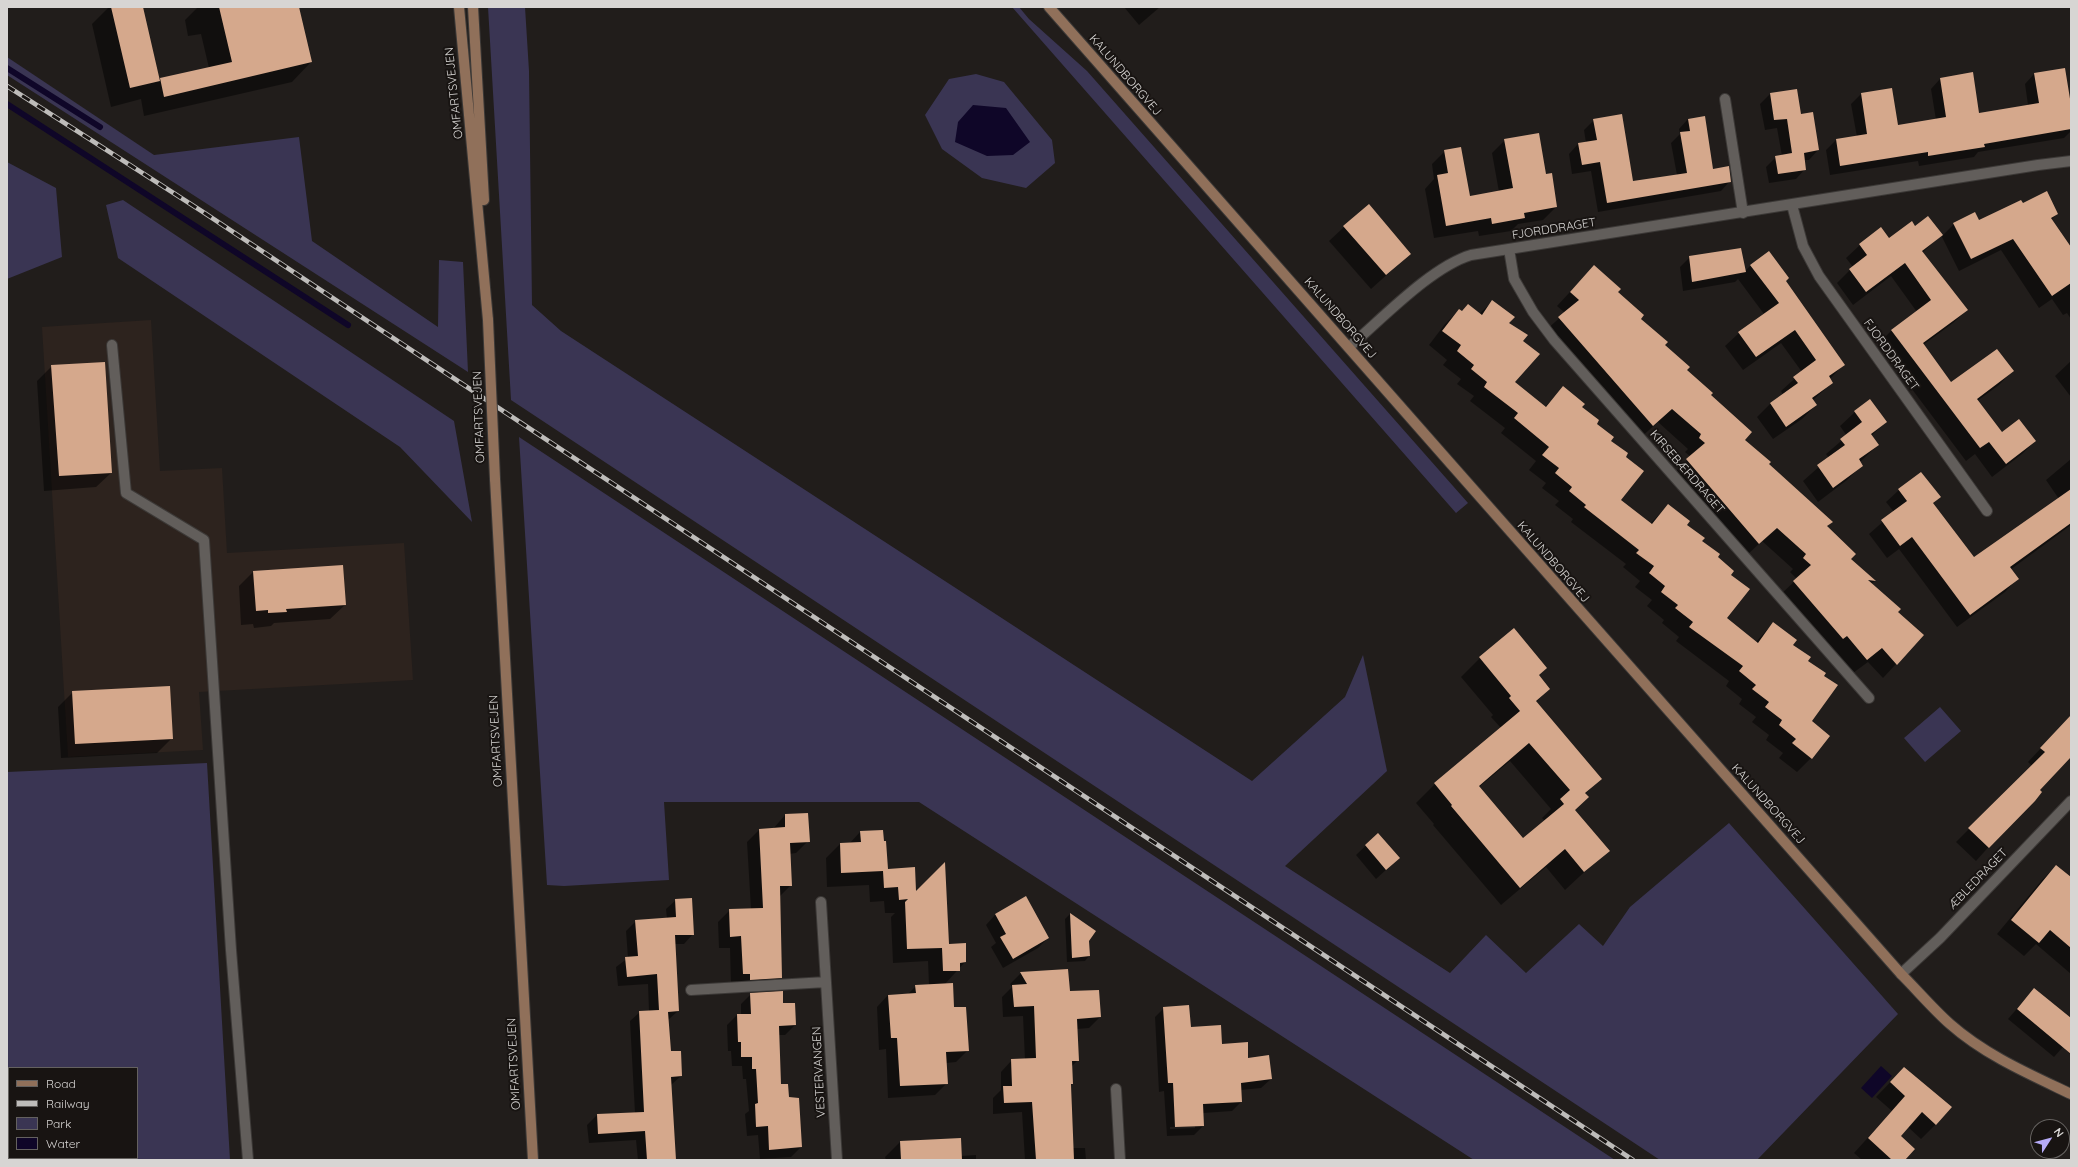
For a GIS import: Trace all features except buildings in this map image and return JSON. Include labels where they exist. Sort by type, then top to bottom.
[{"type":"street","name":"OMFARTSVEJEN","points":[[459,7],[488,320]]},
{"type":"street","name":"OMFARTSVEJEN","points":[[473,7],[483,152],[495,479],[533,1160]]},
{"type":"street","name":"KALUNDBORGVEJ","points":[[1049,7],[1349,347],[1463,479],[1901,974],[1951,1024],[1977,1044],[2015,1066],[2071,1094]]},
{"type":"street","points":[[1725,99],[1743,213]]},
{"type":"street","name":"FJORDDRAGET","points":[[1349,347],[1429,278],[1446,266],[1469,256],[2071,161]]},
{"type":"street","name":"FJORDDRAGET","points":[[1792,205],[1803,246],[1819,276],[1987,511]]},
{"type":"street","name":"KIRSEBÆRDRAGET","points":[[1509,249],[1514,279],[1533,312],[1554,340],[1869,698]]},
{"type":"street","points":[[112,345],[126,493],[204,540],[231,950],[248,1160]]},
{"type":"street","name":"ÆBLEDRAGET","points":[[1901,974],[1940,938],[2071,801]]},
{"type":"street","name":"VESTERVANGEN","points":[[821,902],[837,1160]]},
{"type":"street","points":[[691,990],[826,982]]},
{"type":"street","points":[[1116,1089],[1120,1160]]},
{"type":"shaded area","points":[[151,320],[160,471],[222,468],[227,553],[404,543],[413,680],[199,692],[203,750],[68,757],[42,327]]},
{"type":"green space","points":[[488,7],[525,7],[529,71],[532,305],[561,331],[1252,781],[1345,697],[1363,655],[1387,771],[1285,866],[1450,973],[1486,935],[1526,973],[1579,924],[1603,946],[1630,907],[1729,823],[1898,1014],[1757,1160],[1660,1160],[511,400]]},
{"type":"green space","points":[[1012,7],[1019,7],[1029,19],[1087,71],[1468,503],[1456,513]]},
{"type":"green space","points":[[7,57],[154,155],[299,137],[312,241],[438,327],[439,260],[463,262],[468,372],[7,75]]},
{"type":"green space","points":[[976,74],[1004,82],[1052,140],[1055,163],[1026,188],[982,178],[942,149],[925,115],[949,79]]},
{"type":"green space","points":[[7,162],[56,188],[62,257],[7,279]]},
{"type":"green space","points":[[123,200],[454,421],[472,522],[400,447],[118,258],[106,205]]},
{"type":"green space","points":[[519,437],[1615,1160],[1474,1160],[919,802],[664,802],[669,880],[564,886],[547,885]]},
{"type":"green space","points":[[1940,707],[1961,731],[1925,762],[1904,738]]},
{"type":"green space","points":[[207,763],[230,1160],[7,1160],[7,772]]},
{"type":"water","points":[[973,105],[1006,108],[1030,142],[1013,155],[987,156],[955,142],[958,122]]},
{"type":"water","points":[[1881,1066],[1892,1076],[1872,1098],[1861,1088]]},
{"type":"waterway","points":[[7,68],[100,127]]},
{"type":"waterway","points":[[7,104],[348,325]]},
{"type":"railway","points":[[7,86],[203,212],[1633,1160]]}]
